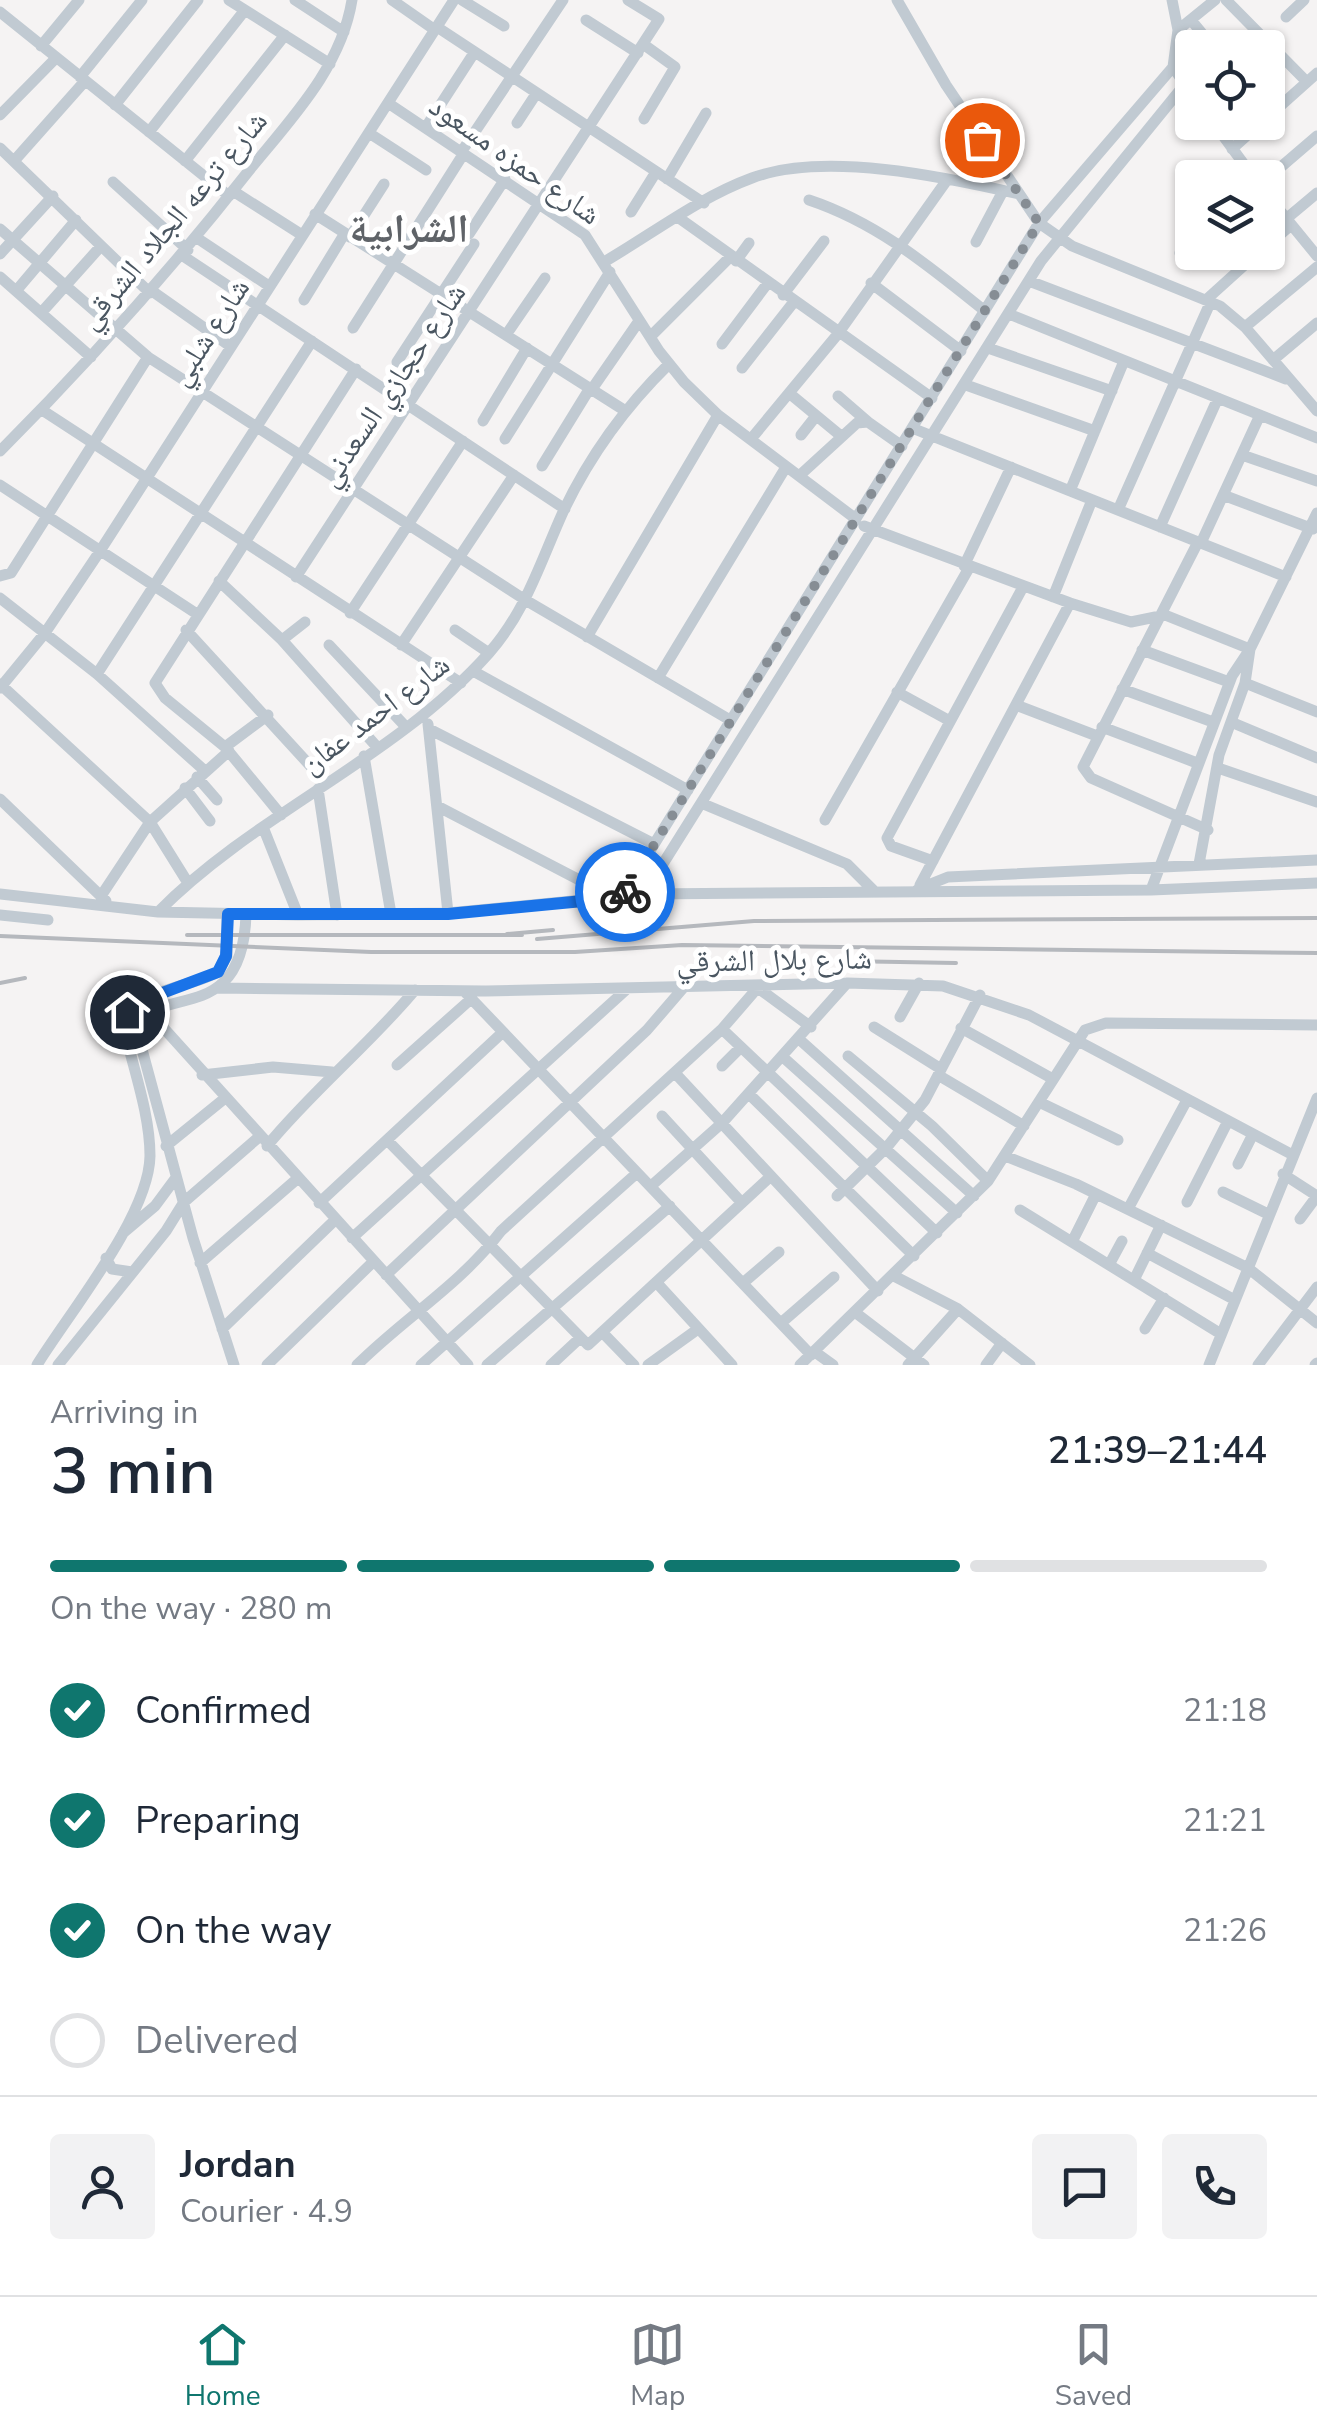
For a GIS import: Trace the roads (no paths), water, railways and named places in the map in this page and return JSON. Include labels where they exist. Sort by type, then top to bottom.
[{"type":"street","points":[[0,31],[13,0]]},
{"type":"street","points":[[41,46],[79,0]]},
{"type":"street","points":[[14,161],[142,0]]},
{"type":"street","points":[[115,105],[198,0]]},
{"type":"street","points":[[229,0],[330,64]]},
{"type":"street","points":[[294,0],[344,32]]},
{"type":"street","name":"شارع ترعه الجلاد الشرقي","points":[[0,451],[186,253],[330,64],[352,0]]},
{"type":"street","points":[[392,0],[704,203]]},
{"type":"street","points":[[458,0],[504,26]]},
{"type":"street","name":"شارع شلبي","points":[[0,686],[45,633],[100,551],[315,214],[458,0]]},
{"type":"street","points":[[353,328],[563,0]]},
{"type":"street","name":"شارع حجازي السعدني","points":[[296,577],[411,406],[659,19],[628,0]]},
{"type":"street","points":[[897,0],[946,85],[1039,223],[1057,238],[1209,300],[1245,327],[1316,408]]},
{"type":"street","points":[[1172,0],[1178,30],[1215,0]]},
{"type":"street","points":[[1226,0],[1312,78],[1285,101]]},
{"type":"street","points":[[1286,18],[1304,0]]},
{"type":"street","points":[[149,132],[244,10]]},
{"type":"street","points":[[4,15],[185,161],[302,236]]},
{"type":"street","points":[[586,20],[678,63],[644,119]]},
{"type":"street","points":[[1191,20],[1199,30]]},
{"type":"street","points":[[185,161],[285,35]]},
{"type":"street","points":[[426,128],[474,52]]},
{"type":"street","points":[[618,897],[1039,223],[1173,67],[1175,52]]},
{"type":"street","points":[[0,115],[56,58]]},
{"type":"street","points":[[517,123],[536,94]]},
{"type":"street","name":"شارع حمزه مسعود","points":[[388,103],[585,235],[669,364],[718,414],[855,520],[966,567],[1070,603],[1132,622],[1160,614],[1250,649]]},
{"type":"street","points":[[644,894],[870,529],[934,437],[1028,281],[1057,238],[1175,106]]},
{"type":"street","points":[[631,212],[706,113]]},
{"type":"street","points":[[369,133],[426,170]]},
{"type":"street","points":[[1285,163],[1317,136]]},
{"type":"street","points":[[1226,140],[1240,160]]},
{"type":"street","points":[[1232,149],[1242,140]]},
{"type":"street","points":[[0,148],[151,292],[230,346]]},
{"type":"street","points":[[505,439],[607,267],[679,218],[752,178],[782,170],[861,170],[947,180],[1019,194]]},
{"type":"street","points":[[397,362],[442,294],[504,179]]},
{"type":"street","points":[[750,439],[837,335],[947,180]]},
{"type":"street","points":[[113,182],[186,253],[565,509]]},
{"type":"street","points":[[304,300],[384,184]]},
{"type":"street","points":[[976,242],[1003,191]]},
{"type":"street","points":[[1285,226],[1317,193]]},
{"type":"street","points":[[0,254],[52,196]]},
{"type":"street","points":[[810,200],[856,219],[900,245],[985,312]]},
{"type":"street","points":[[315,214],[624,410]]},
{"type":"street","points":[[1285,217],[1316,253]]},
{"type":"street","points":[[679,218],[837,335],[932,398]]},
{"type":"street","points":[[16,291],[76,220]]},
{"type":"street","points":[[0,229],[115,331],[200,392],[459,559],[730,720]]},
{"type":"street","points":[[197,238],[270,286]]},
{"type":"street","points":[[742,368],[824,240]]},
{"type":"street","points":[[650,337],[749,244]]},
{"type":"street","points":[[41,314],[102,246]]},
{"type":"street","points":[[1245,327],[1317,267]]},
{"type":"street","points":[[1118,510],[1209,300],[1241,270]]},
{"type":"street","points":[[0,277],[91,357]]},
{"type":"street","points":[[506,335],[545,278]]},
{"type":"street","points":[[1028,281],[1290,380]]},
{"type":"street","points":[[871,283],[960,351]]},
{"type":"street","points":[[722,344],[767,284]]},
{"type":"street","points":[[1008,314],[1317,438]]},
{"type":"street","points":[[542,466],[639,321]]},
{"type":"street","points":[[1273,360],[1317,323]]},
{"type":"street","points":[[96,674],[312,340]]},
{"type":"street","points":[[482,421],[527,348]]},
{"type":"street","points":[[988,348],[1112,390]]},
{"type":"street","points":[[0,576],[11,573],[148,357]]},
{"type":"street","points":[[1070,491],[1124,360]]},
{"type":"street","name":"شارع احمد عفان","points":[[158,912],[188,883],[424,714],[473,671],[527,601],[565,509],[624,410],[669,364]]},
{"type":"street","points":[[281,815],[227,749],[158,692],[157,674],[356,368]]},
{"type":"street","points":[[966,385],[1095,431]]},
{"type":"street","points":[[789,393],[841,436]]},
{"type":"street","points":[[838,396],[902,446]]},
{"type":"street","points":[[1160,527],[1218,398]]},
{"type":"street","points":[[42,410],[460,683]]},
{"type":"street","points":[[586,637],[718,414]]},
{"type":"street","points":[[1208,830],[1086,774],[1083,764],[1200,543],[1260,415]]},
{"type":"street","points":[[801,435],[816,416]]},
{"type":"street","points":[[799,476],[857,422],[868,422]]},
{"type":"street","points":[[912,428],[1286,577]]},
{"type":"street","points":[[350,613],[463,441]]},
{"type":"street","points":[[1242,455],[1317,481]]},
{"type":"street","points":[[658,678],[786,467]]},
{"type":"street","points":[[825,820],[966,567],[1011,467]]},
{"type":"street","points":[[401,645],[514,475]]},
{"type":"street","points":[[0,486],[197,614]]},
{"type":"street","points":[[1224,495],[1314,529]]},
{"type":"street","points":[[1053,597],[1092,500]]},
{"type":"street","points":[[1151,890],[1229,682],[1314,529],[1317,513]]},
{"type":"street","points":[[219,581],[282,640],[377,747]]},
{"type":"street","points":[[933,861],[891,846],[887,838],[1023,587]]},
{"type":"street","points":[[0,598],[96,674],[201,774],[216,800]]},
{"type":"street","points":[[918,889],[1070,603]]},
{"type":"street","points":[[282,640],[305,622]]},
{"type":"street","points":[[186,630],[268,714],[322,786],[336,915]]},
{"type":"street","points":[[454,630],[489,653]]},
{"type":"street","points":[[329,645],[406,727]]},
{"type":"street","points":[[1198,864],[1231,722],[1245,684],[1250,649]]},
{"type":"street","points":[[1142,650],[1229,682]]},
{"type":"street","points":[[473,671],[688,790]]},
{"type":"street","points":[[1245,684],[1317,712]]},
{"type":"street","points":[[0,686],[150,822],[188,883]]},
{"type":"street","points":[[1122,690],[1213,722]]},
{"type":"street","points":[[897,692],[950,721]]},
{"type":"street","points":[[1016,705],[1195,767],[1317,802]]},
{"type":"street","points":[[101,896],[150,822],[268,714]]},
{"type":"street","points":[[424,714],[429,729],[448,914]]},
{"type":"street","points":[[1231,722],[1317,758]]},
{"type":"street","points":[[429,729],[654,844]]},
{"type":"street","points":[[364,756],[391,914]]},
{"type":"street","points":[[184,788],[210,821]]},
{"type":"street","points":[[0,799],[113,907]]},
{"type":"street","points":[[700,803],[846,864],[873,890]]},
{"type":"street","points":[[437,806],[618,897]]},
{"type":"street","points":[[264,827],[298,915]]},
{"type":"street","points":[[918,889],[948,877],[1317,860]]},
{"type":"street","points":[[0,894],[158,912],[336,915],[448,914],[644,894],[1151,890],[1317,883]]},
{"type":"street","points":[[37,1365],[106,1258],[145,1184],[150,1154],[124,1019],[141,1001],[218,972],[226,956],[228,914]]},
{"type":"street","points":[[234,1365],[175,1179],[137,1038],[138,1026],[151,1014],[217,988],[241,961],[246,914]]},
{"type":"street","points":[[0,915],[48,920]]},
{"type":"street","points":[[651,1186],[770,1074],[847,983]]},
{"type":"street","points":[[900,1017],[918,983]]},
{"type":"street","name":"شارع بلال الشرقي","points":[[217,988],[416,990],[468,995],[918,983],[980,995],[1030,1015],[1291,1154]]},
{"type":"street","points":[[356,1365],[722,1029],[759,986],[811,1027]]},
{"type":"street","points":[[386,1275],[647,1030],[684,987]]},
{"type":"street","points":[[352,1238],[419,1173],[628,988]]},
{"type":"street","points":[[58,1365],[184,1202],[263,1141],[388,1022],[416,990]]},
{"type":"street","points":[[397,1065],[468,995],[781,1323],[813,1353],[833,1365]]},
{"type":"street","points":[[841,1192],[916,1112],[980,995]]},
{"type":"street","points":[[151,1014],[202,1075],[468,1365]]},
{"type":"street","points":[[800,1365],[988,1181],[1084,1030],[1106,1022],[1317,1025]]},
{"type":"street","points":[[874,1027],[1024,1126]]},
{"type":"street","points":[[961,1028],[1053,1078]]},
{"type":"street","points":[[722,1029],[937,1233]]},
{"type":"street","points":[[319,1203],[503,1032]]},
{"type":"street","points":[[800,1040],[974,1196]]},
{"type":"street","points":[[722,1066],[741,1046]]},
{"type":"street","points":[[848,1056],[916,1112],[988,1181]]},
{"type":"street","points":[[784,1058],[957,1213]]},
{"type":"street","points":[[202,1075],[273,1067],[332,1072]]},
{"type":"street","points":[[675,1073],[878,1291]]},
{"type":"street","points":[[749,1094],[841,1192],[914,1256]]},
{"type":"street","points":[[1209,1365],[1291,1154],[1317,1098]]},
{"type":"street","points":[[166,1146],[224,1099]]},
{"type":"street","points":[[1128,1209],[1187,1100]]},
{"type":"street","points":[[1038,1102],[1118,1140]]},
{"type":"street","points":[[662,1116],[742,1203]]},
{"type":"street","points":[[1186,1202],[1228,1121]]},
{"type":"street","points":[[1238,1164],[1252,1134]]},
{"type":"street","points":[[387,1140],[584,1341]]},
{"type":"street","points":[[1004,1156],[1096,1194],[1248,1268],[1317,1323]]},
{"type":"street","points":[[421,1365],[637,1172]]},
{"type":"street","points":[[1283,1174],[1317,1196],[1300,1218]]},
{"type":"street","points":[[551,1365],[602,1332],[772,1176]]},
{"type":"street","points":[[119,1236],[150,1211],[175,1179]]},
{"type":"street","points":[[200,1263],[297,1179]]},
{"type":"street","points":[[1222,1192],[1268,1214]]},
{"type":"street","points":[[1072,1242],[1096,1194]]},
{"type":"street","points":[[487,1365],[670,1206]]},
{"type":"street","points":[[1020,1210],[1221,1334]]},
{"type":"street","points":[[222,1329],[335,1220]]},
{"type":"street","points":[[1134,1280],[1161,1226]]},
{"type":"street","points":[[1109,1265],[1122,1241]]},
{"type":"street","points":[[743,1283],[778,1252]]},
{"type":"street","points":[[1147,1254],[1235,1300]]},
{"type":"street","points":[[106,1258],[112,1269],[132,1272]]},
{"type":"street","points":[[267,1365],[373,1262]]},
{"type":"street","points":[[894,1276],[958,1310],[1030,1365]]},
{"type":"street","points":[[781,1323],[834,1277]]},
{"type":"street","points":[[656,1282],[732,1365]]},
{"type":"street","points":[[1258,1365],[1317,1287]]},
{"type":"street","points":[[85,1292],[106,1304]]},
{"type":"street","points":[[1145,1329],[1164,1298]]},
{"type":"street","points":[[856,1312],[916,1363],[958,1310]]},
{"type":"street","points":[[648,1365],[698,1329]]},
{"type":"street","points":[[602,1332],[634,1365]]},
{"type":"street","points":[[986,1365],[1002,1343]]},
{"type":"railway","points":[[537,939],[754,921],[1317,918]]},
{"type":"railway","points":[[507,934],[553,930]]},
{"type":"railway","points":[[187,935],[522,935]]},
{"type":"railway","points":[[0,936],[371,952],[575,952],[682,945],[1317,953]]},
{"type":"railway","points":[[843,961],[956,963]]},
{"type":"railway","points":[[0,983],[25,978]]},
{"type":"district","name":"الشرابية","points":[[409,228]]}]
